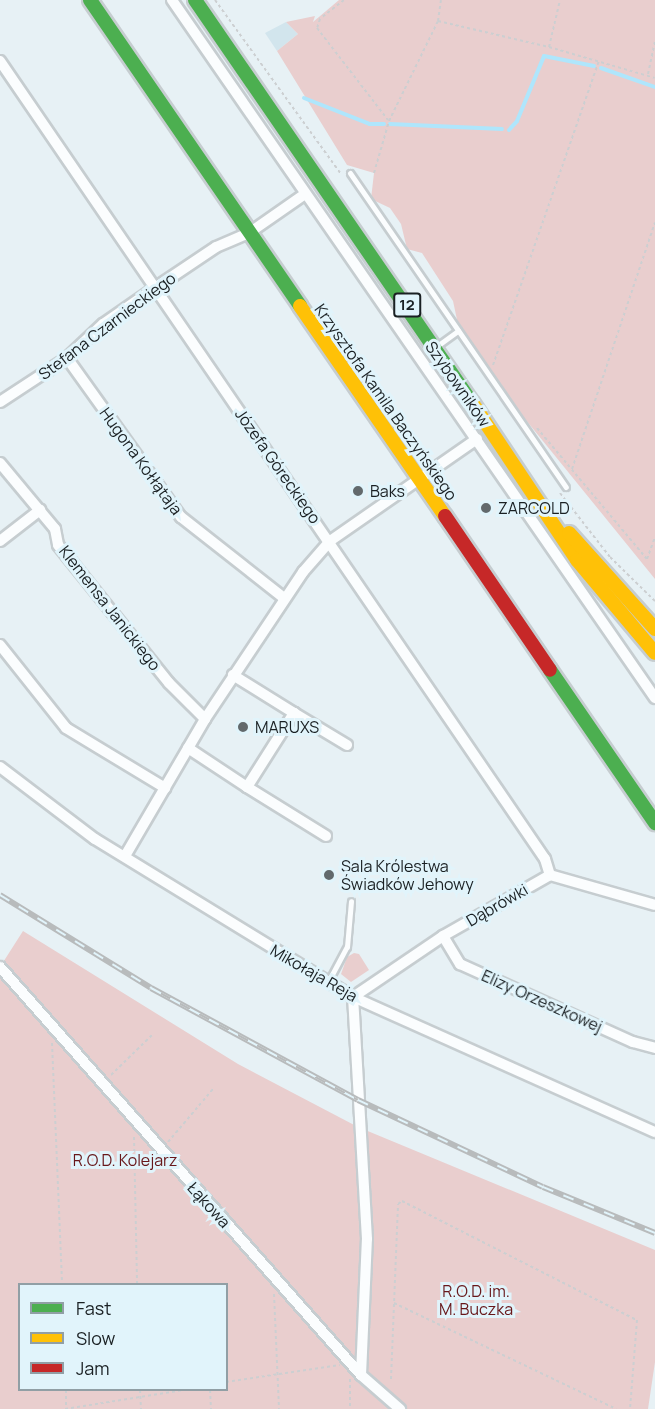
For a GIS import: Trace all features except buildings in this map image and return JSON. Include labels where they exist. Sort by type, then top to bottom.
[{"type":"street","name":"Krzysztofa Kamila Baczyńskiego","points":[[90,0],[655,823]]},
{"type":"street","name":"Szybowników","points":[[172,0],[655,698]]},
{"type":"street","name":"Szybowników","points":[[195,0],[435,346],[601,593],[655,652]]},
{"type":"street","name":"Józefa Góreckiego","points":[[0,61],[330,541],[545,859],[549,875]]},
{"type":"street","name":"Stefana Czarnieckiego","points":[[0,402],[67,358],[103,324],[155,288],[216,247],[249,233],[305,194]]},
{"type":"street","name":"Hugona Kołłątaja","points":[[67,358],[181,518],[284,598]]},
{"type":"street","points":[[125,856],[233,675],[284,598],[330,541],[477,439]]},
{"type":"street","name":"Klemensa Janickiego","points":[[0,463],[55,529],[58,545],[169,683],[205,719]]},
{"type":"street","points":[[0,541],[40,510]]},
{"type":"street","name":"Szybowników","points":[[552,518],[655,630]]},
{"type":"street","points":[[0,645],[66,728],[165,788]]},
{"type":"street","points":[[233,675],[347,745]]},
{"type":"street","points":[[248,787],[294,713]]},
{"type":"street","points":[[188,748],[326,836]]},
{"type":"street","name":"Mikołaja Reja","points":[[0,766],[70,821],[353,996],[655,1132]]},
{"type":"street","points":[[549,875],[655,905]]},
{"type":"street","name":"Dąbrówki","points":[[353,996],[443,936],[549,875]]},
{"type":"street","name":"Elizy Orzeszkowej","points":[[443,936],[460,964],[633,1042],[655,1048]]},
{"type":"street","name":"Łąkowa","points":[[0,967],[161,1152],[351,1364],[400,1409]]},
{"type":"street","points":[[353,996],[353,1043],[367,1239],[361,1374]]},
{"type":"lane","name":"Szybowników","points":[[350,173],[566,487]]},
{"type":"lane","name":"Szybowników","points":[[435,346],[459,331]]},
{"type":"lane","points":[[328,982],[347,947],[351,901]]},
{"type":"path","points":[[215,0],[320,143]]},
{"type":"path","points":[[344,0],[320,18],[317,28],[389,121]]},
{"type":"path","points":[[374,173],[389,121],[438,21],[441,0]]},
{"type":"path","points":[[549,47],[560,0]]},
{"type":"path","points":[[438,21],[549,47],[655,78]]},
{"type":"path","points":[[648,75],[655,41]]},
{"type":"path","points":[[490,373],[599,61]]},
{"type":"path","points":[[572,469],[655,223]]},
{"type":"path","points":[[533,424],[647,559],[655,537]]},
{"type":"path","points":[[101,1084],[152,1035]]},
{"type":"path","points":[[52,1040],[62,1283]]},
{"type":"path","points":[[161,1152],[213,1089]]},
{"type":"path","points":[[134,1137],[137,1283]]},
{"type":"path","points":[[391,1379],[398,1204],[402,1201],[637,1320],[630,1409]]},
{"type":"path","points":[[274,1294],[279,1409]]},
{"type":"path","points":[[394,1303],[616,1409]]},
{"type":"path","points":[[228,1382],[351,1364],[350,1409]]},
{"type":"path","points":[[66,1391],[66,1409],[171,1391]]},
{"type":"path","points":[[140,1391],[141,1409]]},
{"type":"path","points":[[210,1391],[211,1409]]},
{"type":"shaded area","points":[[286,22],[298,34],[277,51],[265,33]]},
{"type":"green space","points":[[339,0],[655,0],[655,579],[508,398],[459,329],[453,301],[422,253],[407,249],[401,224],[390,208],[371,199],[374,173],[347,165],[277,51],[298,34],[286,22],[315,16],[313,22]]},
{"type":"green space","points":[[23,931],[238,1064],[358,1127],[655,1250],[655,1362],[648,1409],[0,1409],[0,967]]},
{"type":"green space","points":[[354,953],[359,954],[369,970],[351,982],[341,974],[347,957]]},
{"type":"waterway","points":[[509,130],[517,121],[544,56],[594,66]]},
{"type":"waterway","points":[[601,68],[655,87]]},
{"type":"waterway","points":[[304,98],[370,124],[384,124]]},
{"type":"waterway","points":[[390,124],[502,129]]},
{"type":"railway","points":[[0,895],[151,988],[358,1100],[543,1187],[655,1233]]},
{"type":"traffic: fast","points":[[90,0],[300,306]]},
{"type":"traffic: fast","points":[[195,0],[473,404]]},
{"type":"traffic: fast","points":[[550,670],[655,823]]},
{"type":"traffic: slow","points":[[300,306],[445,516]]},
{"type":"traffic: slow","points":[[473,404],[577,560],[655,653]]},
{"type":"traffic: slow","points":[[569,533],[655,629]]},
{"type":"traffic: jam","points":[[445,516],[550,670]]},
{"type":"place","name":"Baks","points":[[358,491]]},
{"type":"place","name":"ZARCOLD","points":[[486,508]]},
{"type":"place","name":"MARUXS","points":[[243,727]]},
{"type":"place","name":"Sala Królestwa Świadków Jehowy","points":[[329,875]]},
{"type":"park label","name":"R.O.D. Kolejarz","points":[[125,1160]]},
{"type":"park label","name":"R.O.D. im. M. Buczka","points":[[476,1300]]}]
